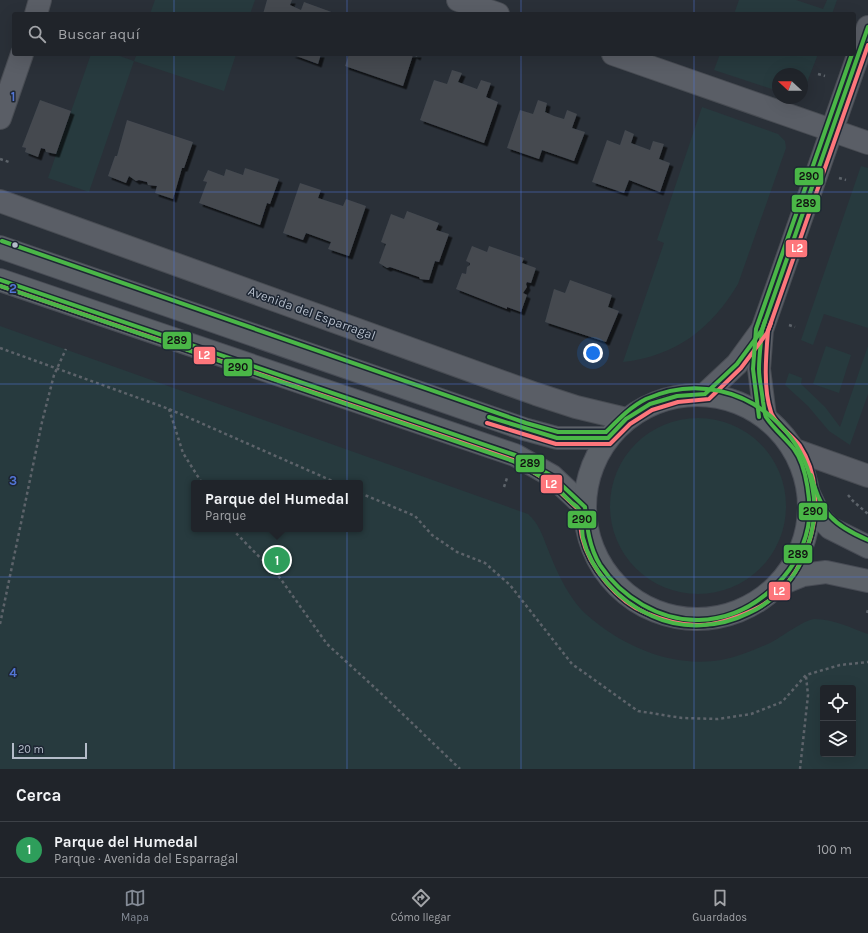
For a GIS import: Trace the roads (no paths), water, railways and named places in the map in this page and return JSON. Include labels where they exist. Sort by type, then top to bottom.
[{"type":"main road","points":[[0,247],[524,430],[557,438],[608,438]]},
{"type":"main road","points":[[0,280],[515,455],[552,476],[584,507]]},
{"type":"main road","points":[[868,547],[830,528],[820,517],[809,494],[804,472],[795,450],[765,416],[736,401],[705,394],[677,396],[650,404],[626,419],[608,438],[595,459],[587,482],[584,507],[588,536],[600,564],[618,587],[642,605],[669,616],[699,620],[728,615],[755,603],[778,585],[803,575],[826,572],[868,581]]},
{"type":"main road","points":[[778,585],[797,558],[808,527],[809,494]]},
{"type":"street","points":[[37,12],[40,0]]},
{"type":"street","points":[[458,0],[492,12]]},
{"type":"street","points":[[765,416],[758,369],[762,330],[868,27]]},
{"type":"street","points":[[0,118],[21,56]]},
{"type":"street","points":[[619,56],[868,143]]},
{"type":"street","name":"Avenida del Esparragal","points":[[0,201],[536,394],[576,407],[626,419]]},
{"type":"street","points":[[705,394],[737,364],[762,330]]},
{"type":"street","points":[[795,450],[868,476]]},
{"type":"place","name":"Parque del Humedal","points":[[277,560]]}]
